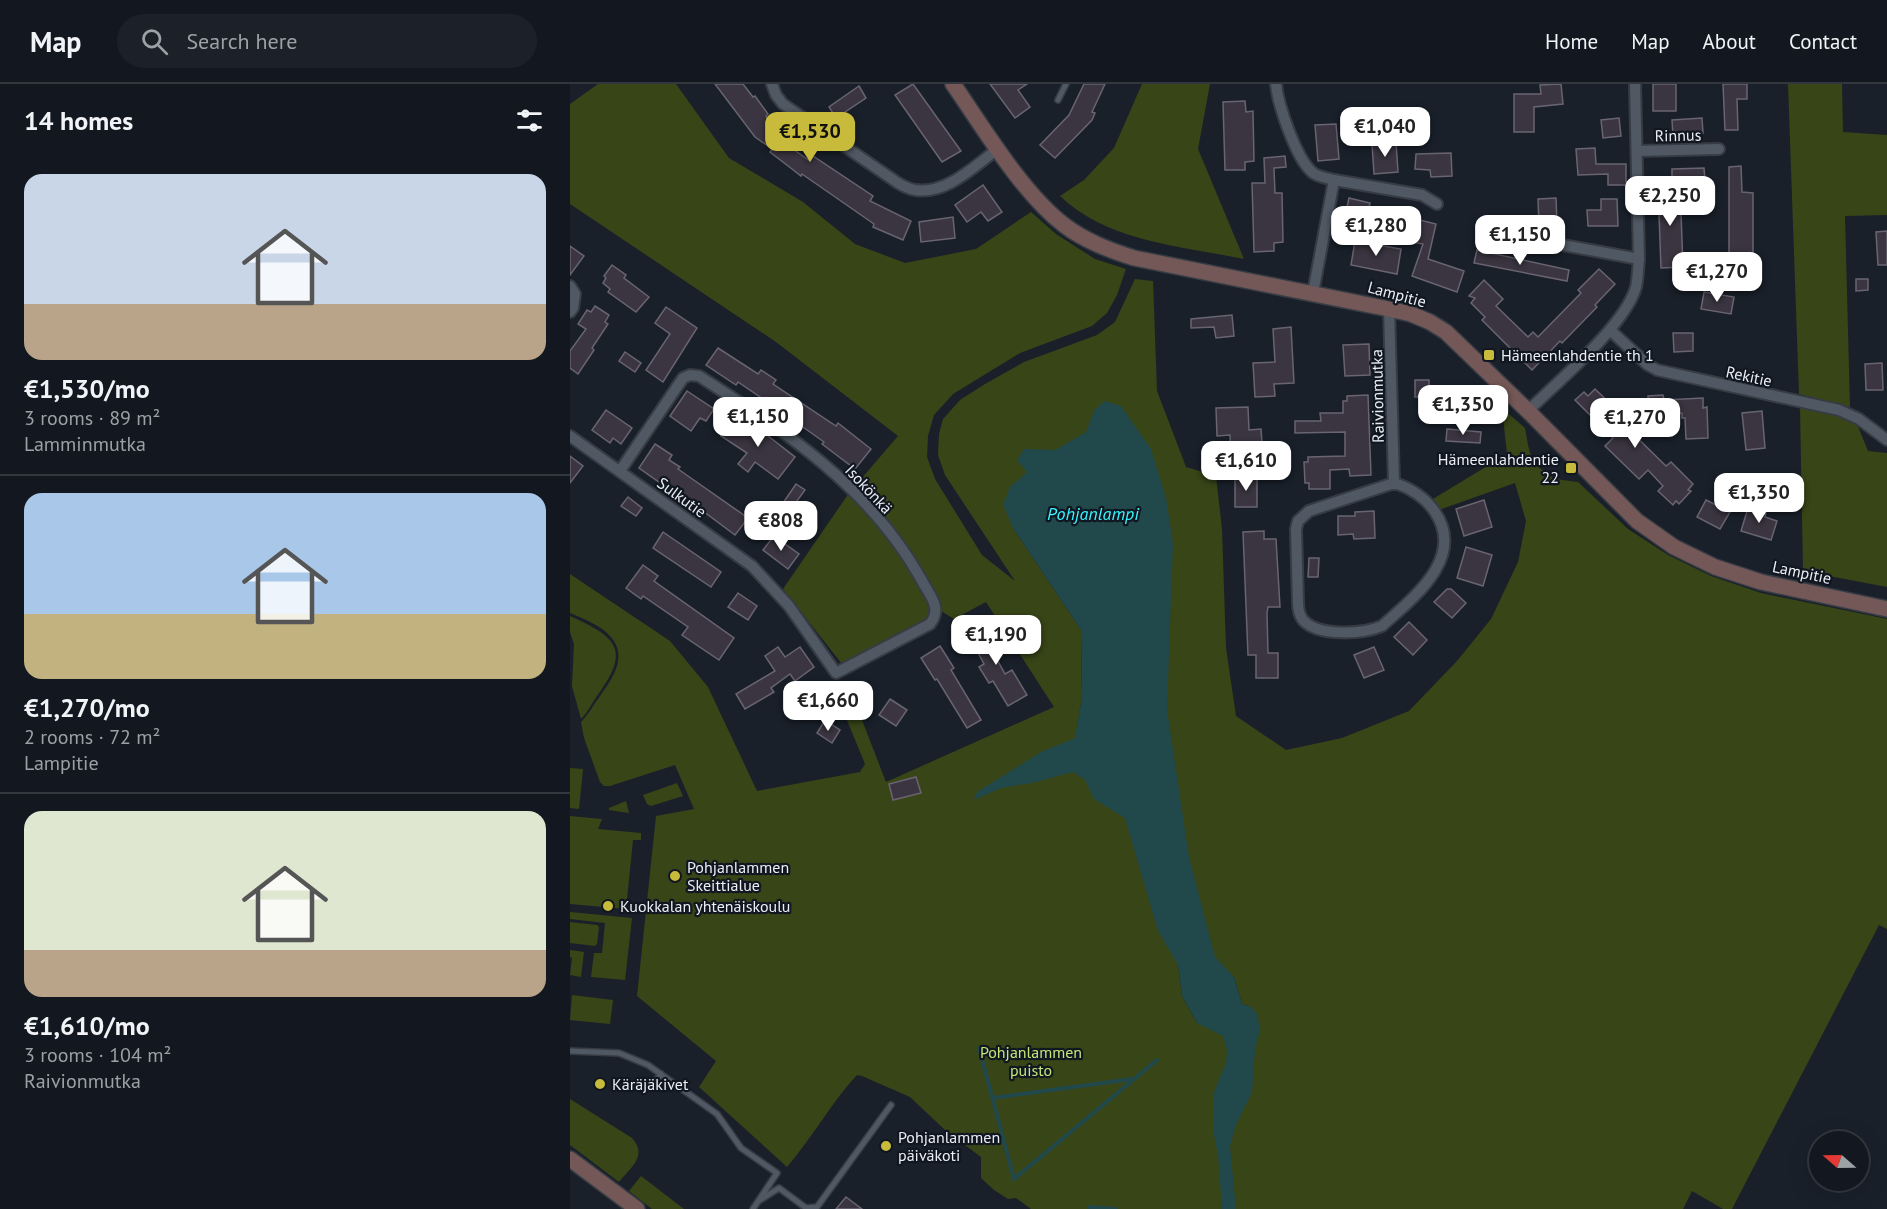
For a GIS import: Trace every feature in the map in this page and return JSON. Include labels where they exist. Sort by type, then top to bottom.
[{"type":"street","points":[[772,84],[783,104],[898,183],[914,190],[930,190],[945,186],[998,149]]},
{"type":"street","name":"Lampitie","points":[[953,84],[1032,194],[1064,225],[1101,248],[1134,258],[1313,293],[1420,318],[1446,333],[1528,411],[1637,521],[1674,547],[1715,567],[1761,582],[1887,609]]},
{"type":"street","points":[[1276,84],[1277,99],[1301,159],[1314,174],[1334,180],[1422,195],[1437,204]]},
{"type":"street","points":[[1528,411],[1610,330],[1625,311],[1636,287],[1640,259],[1635,84]]},
{"type":"street","name":"Rinnus","points":[[1637,151],[1719,149]]},
{"type":"street","points":[[1313,293],[1334,180]]},
{"type":"street","points":[[1542,247],[1557,244],[1640,259]]},
{"type":"street","points":[[570,286],[575,294],[573,308],[570,312]]},
{"type":"street","name":"Raivionmutka","points":[[1389,309],[1394,483]]},
{"type":"street","name":"Rekitie","points":[[1610,330],[1648,365],[1657,370],[1839,410],[1859,419],[1887,440]]},
{"type":"street","name":"Isokönkä","points":[[620,471],[683,378],[690,375],[699,376],[756,413],[819,459],[872,512],[910,560],[936,608],[935,618],[930,624],[836,673]]},
{"type":"street","name":"Sulkutie","points":[[570,436],[752,566],[789,606],[836,673]]},
{"type":"street","points":[[1394,483],[1406,486],[1431,506],[1438,517],[1445,543],[1444,553],[1433,575],[1382,626],[1363,632],[1329,631],[1309,625],[1299,613],[1296,529],[1298,521],[1309,511],[1394,483]]},
{"type":"street","points":[[570,1159],[636,1209]]},
{"type":"lane","points":[[1058,100],[1066,84]]},
{"type":"lane","points":[[570,1051],[619,1053],[648,1065],[717,1114],[741,1148],[777,1173],[753,1209]]},
{"type":"lane","points":[[651,1087],[661,1074]]},
{"type":"lane","points":[[756,1202],[779,1188],[806,1208],[818,1207],[891,1105]]},
{"type":"green space","name":"Pohjanlammen puisto","points":[[598,84],[676,84],[729,158],[803,202],[855,244],[905,263],[976,249],[1031,212],[1056,234],[1095,259],[1126,269],[1117,295],[1107,313],[1092,326],[1020,353],[953,394],[934,415],[928,436],[927,457],[935,479],[982,555],[1015,581],[945,475],[938,455],[939,434],[943,419],[960,400],[1024,362],[1097,335],[1115,322],[1135,279],[1153,281],[1157,391],[1186,467],[1216,476],[1222,529],[1226,648],[1236,716],[1286,750],[1342,738],[1409,711],[1457,661],[1491,619],[1518,562],[1526,521],[1515,483],[1436,511],[1428,502],[1507,454],[1502,408],[1525,428],[1533,463],[1555,479],[1578,482],[1628,529],[1668,555],[1711,576],[1761,593],[1887,619],[1887,929],[1879,925],[1732,1209],[1723,1209],[1692,1191],[1683,1209],[1031,1209],[1016,1198],[1008,1199],[981,1178],[981,1157],[945,1130],[910,1097],[862,1076],[857,1075],[787,1167],[699,1087],[716,1061],[637,996],[656,816],[694,809],[675,765],[610,786],[604,786],[600,782],[584,738],[581,722],[612,677],[618,661],[618,653],[616,644],[606,632],[570,613],[570,574],[670,641],[708,687],[757,791],[860,772],[865,764],[835,691],[848,684],[886,782],[1054,707],[986,602],[954,619],[941,611],[842,664],[783,589],[849,493],[898,436],[776,342],[570,204],[570,104]],"holes":[[[1060,473],[1122,732],[1077,728],[1082,697],[1081,630],[1013,528]],[[1175,942],[1216,960],[1234,977],[1242,1004],[1251,1007],[1197,1023],[1182,996]]]},
{"type":"green space","points":[[1142,84],[1210,84],[1198,149],[1244,259],[1146,240],[1123,233],[1079,211],[1060,196],[1084,180],[1114,148]]},
{"type":"green space","points":[[1788,84],[1842,84],[1843,132],[1887,135],[1887,215],[1845,216],[1850,407],[1799,394]]},
{"type":"green space","points":[[1800,407],[1837,416],[1857,424],[1868,451],[1887,453],[1887,587],[1803,571]]},
{"type":"green space","points":[[570,616],[608,638],[614,646],[616,656],[608,680],[581,719],[572,686],[574,644],[570,632]]},
{"type":"green space","points":[[570,768],[583,769],[579,809],[570,808]]},
{"type":"green space","points":[[677,783],[683,796],[651,806],[647,804],[643,795]]},
{"type":"green space","points":[[626,801],[629,813],[609,810],[609,808]]},
{"type":"green space","points":[[570,816],[602,819],[598,829],[641,833],[641,840],[633,840],[626,909],[570,904]]},
{"type":"green space","points":[[570,912],[632,918],[625,980],[591,977],[594,953],[602,953],[605,923],[570,919]]},
{"type":"green space","points":[[570,922],[597,925],[599,927],[597,944],[595,946],[570,943]]},
{"type":"green space","points":[[570,950],[584,952],[581,977],[570,975],[572,958]]},
{"type":"green space","points":[[572,995],[613,1000],[610,1024],[570,1020]]},
{"type":"green space","points":[[570,1099],[632,1138],[637,1144],[636,1161],[619,1182],[570,1145]]},
{"type":"green space","points":[[641,1176],[684,1209],[652,1209],[629,1191]]},
{"type":"water","name":"Pohjanlampi","points":[[1105,401],[1121,406],[1151,449],[1166,498],[1173,543],[1167,710],[1189,857],[1215,957],[1234,977],[1242,1004],[1251,1007],[1257,1014],[1260,1029],[1255,1050],[1252,1092],[1236,1125],[1230,1146],[1236,1209],[1222,1209],[1218,1155],[1214,1135],[1214,1092],[1226,1063],[1227,1051],[1223,1036],[1197,1023],[1182,996],[1178,965],[1158,931],[1125,818],[1094,799],[1085,780],[1073,772],[1032,783],[1001,788],[974,800],[977,792],[1041,752],[1075,738],[1082,697],[1081,630],[1013,528],[1003,505],[1010,487],[1027,472],[1017,460],[1024,449],[1055,450],[1086,432],[1095,409]]},
{"type":"building","points":[[715,84],[743,84],[768,114],[766,116],[774,127],[797,144],[793,149],[810,161],[813,156],[873,196],[870,201],[911,221],[903,240],[873,227],[874,224],[802,174],[801,176],[770,152],[772,149],[755,137]]},
{"type":"building","points":[[913,84],[961,151],[942,162],[895,95]]},
{"type":"building","points":[[990,84],[1027,84],[1018,90],[1030,107],[1015,118]]},
{"type":"building","points":[[1084,84],[1105,84],[1092,112],[1095,113],[1092,120],[1055,158],[1040,145],[1069,115]]},
{"type":"building","points":[[1561,84],[1563,104],[1534,107],[1534,132],[1514,132],[1514,94],[1541,94],[1540,85]]},
{"type":"building","points":[[1653,84],[1676,84],[1676,111],[1653,111]]},
{"type":"building","points":[[1723,84],[1747,84],[1747,99],[1737,99],[1738,130],[1725,130]]},
{"type":"building","points":[[859,86],[866,98],[836,118],[829,107]]},
{"type":"building","points":[[1245,101],[1246,112],[1253,111],[1254,161],[1245,162],[1245,170],[1225,170],[1223,102]]},
{"type":"building","points":[[1619,118],[1621,136],[1603,138],[1601,120]]},
{"type":"building","points":[[1702,118],[1703,133],[1673,135],[1672,120]]},
{"type":"building","points":[[1336,124],[1339,159],[1318,161],[1315,125]]},
{"type":"building","points":[[1396,142],[1398,172],[1374,174],[1372,144]]},
{"type":"building","points":[[1595,148],[1596,164],[1626,164],[1626,185],[1608,185],[1608,174],[1578,175],[1576,149]]},
{"type":"building","points":[[1451,153],[1452,176],[1431,177],[1430,170],[1415,169],[1416,154]]},
{"type":"building","points":[[1285,156],[1286,167],[1274,168],[1275,193],[1282,193],[1283,242],[1274,243],[1274,251],[1254,252],[1252,183],[1265,183],[1264,158]]},
{"type":"building","points":[[1741,166],[1742,192],[1753,193],[1753,280],[1729,280],[1729,167]]},
{"type":"building","points":[[1704,168],[1705,180],[1672,181],[1672,169]]},
{"type":"building","points":[[983,185],[1002,212],[988,221],[981,212],[967,222],[955,205]]},
{"type":"building","points":[[1680,186],[1683,267],[1661,268],[1658,187]]},
{"type":"building","points":[[1349,198],[1370,203],[1363,235],[1342,230]]},
{"type":"building","points":[[1556,198],[1557,225],[1539,225],[1538,199]]},
{"type":"building","points":[[1601,199],[1617,199],[1618,226],[1588,226],[1587,210],[1601,210]]},
{"type":"building","points":[[953,217],[955,238],[921,242],[919,222]]},
{"type":"building","points":[[1412,218],[1436,224],[1428,259],[1464,271],[1457,292],[1412,276],[1423,244],[1395,239],[1398,225],[1412,225]]},
{"type":"building","points":[[1887,231],[1887,265],[1878,265],[1876,232]]},
{"type":"building","points":[[1355,241],[1401,249],[1397,274],[1351,265]]},
{"type":"building","points":[[570,246],[584,256],[570,275]]},
{"type":"building","points":[[1477,250],[1569,270],[1567,281],[1474,263]]},
{"type":"building","points":[[612,265],[626,275],[624,278],[649,297],[636,312],[608,292],[610,289],[603,283],[606,278],[604,276]]},
{"type":"building","points":[[1599,269],[1615,284],[1595,305],[1597,307],[1532,370],[1482,320],[1485,317],[1471,303],[1475,298],[1469,296],[1484,280],[1503,299],[1496,306],[1528,337],[1533,332],[1538,337],[1581,293],[1578,290]]},
{"type":"building","points":[[1856,279],[1868,279],[1868,290],[1856,291]]},
{"type":"building","points":[[1704,292],[1734,297],[1731,314],[1701,309]]},
{"type":"building","points":[[595,306],[609,315],[605,322],[608,324],[578,374],[570,368],[570,351],[586,329],[578,324],[587,310],[591,312]]},
{"type":"building","points":[[666,307],[697,328],[663,382],[646,370],[670,334],[655,323]]},
{"type":"building","points":[[1232,315],[1234,336],[1216,338],[1214,327],[1191,328],[1191,319]]},
{"type":"building","points":[[1291,327],[1294,383],[1274,384],[1275,396],[1255,397],[1253,363],[1275,362],[1273,329]]},
{"type":"building","points":[[1673,333],[1693,333],[1693,351],[1674,352]]},
{"type":"building","points":[[1369,344],[1370,375],[1345,376],[1343,345]]},
{"type":"building","points":[[718,348],[758,374],[761,370],[776,380],[773,384],[836,426],[838,423],[871,449],[855,469],[822,444],[824,442],[772,405],[738,382],[736,385],[706,365]]},
{"type":"building","points":[[625,352],[641,363],[635,372],[619,361]]},
{"type":"building","points":[[1882,363],[1883,390],[1866,390],[1865,364]]},
{"type":"building","points":[[1415,380],[1429,380],[1429,397],[1415,397]]},
{"type":"building","points":[[1595,389],[1618,411],[1614,415],[1666,466],[1671,462],[1693,484],[1688,490],[1691,491],[1679,504],[1676,501],[1673,505],[1658,491],[1663,486],[1648,470],[1639,479],[1605,446],[1613,438],[1575,400],[1584,392],[1588,396]]},
{"type":"building","points":[[687,391],[714,409],[706,421],[700,418],[691,431],[670,416]]},
{"type":"building","points":[[1368,395],[1371,475],[1350,476],[1349,469],[1330,470],[1330,489],[1309,489],[1309,483],[1305,483],[1304,462],[1308,462],[1308,457],[1345,456],[1345,432],[1295,433],[1295,421],[1321,421],[1320,413],[1343,413],[1343,401],[1347,401],[1347,396]]},
{"type":"building","points":[[1663,395],[1664,400],[1703,398],[1703,408],[1707,407],[1708,438],[1686,439],[1685,418],[1682,418],[1682,413],[1649,415],[1648,396]]},
{"type":"building","points":[[1248,407],[1249,430],[1261,429],[1263,457],[1231,458],[1230,435],[1217,436],[1216,408]]},
{"type":"building","points":[[606,410],[632,428],[621,444],[613,438],[610,443],[592,430]]},
{"type":"building","points":[[1762,411],[1765,448],[1746,450],[1742,413]]},
{"type":"building","points":[[735,415],[749,423],[756,442],[763,432],[795,457],[778,479],[755,462],[748,472],[738,464],[747,453],[721,436]]},
{"type":"building","points":[[1447,429],[1481,432],[1480,443],[1446,441]]},
{"type":"building","points":[[655,444],[672,455],[669,460],[680,467],[678,469],[748,518],[735,535],[668,485],[666,487],[639,468]]},
{"type":"building","points":[[570,456],[583,466],[570,483]]},
{"type":"building","points":[[1235,477],[1257,478],[1257,507],[1235,507]]},
{"type":"building","points":[[796,484],[805,490],[791,509],[783,503]]},
{"type":"building","points":[[628,497],[642,508],[636,516],[621,506]]},
{"type":"building","points":[[1484,500],[1492,527],[1464,536],[1456,509]]},
{"type":"building","points":[[1706,500],[1730,512],[1720,529],[1697,517]]},
{"type":"building","points":[[1748,508],[1766,513],[1765,517],[1777,521],[1771,540],[1741,531]]},
{"type":"building","points":[[1374,511],[1375,538],[1354,539],[1353,534],[1338,535],[1338,516],[1355,516],[1355,512]]},
{"type":"building","points":[[1264,531],[1264,539],[1276,539],[1280,607],[1268,607],[1267,613],[1268,653],[1278,653],[1278,678],[1256,678],[1256,655],[1248,655],[1243,532]]},
{"type":"building","points":[[663,532],[721,572],[711,587],[653,548]]},
{"type":"building","points":[[774,536],[799,554],[788,569],[763,550]]},
{"type":"building","points":[[1466,547],[1492,555],[1483,586],[1457,578]]},
{"type":"building","points":[[1309,558],[1319,558],[1318,577],[1308,577]]},
{"type":"building","points":[[643,565],[658,576],[654,581],[734,638],[719,660],[682,635],[688,627],[643,596],[641,599],[626,588]]},
{"type":"building","points":[[1447,589],[1451,589],[1466,603],[1452,618],[1434,602]]},
{"type":"building","points":[[738,593],[757,606],[748,620],[728,607]]},
{"type":"building","points":[[1409,622],[1427,640],[1413,655],[1394,637]]},
{"type":"building","points":[[987,624],[999,648],[993,652],[1005,674],[1012,670],[1027,695],[1008,706],[993,681],[989,683],[979,667],[984,664],[968,634]]},
{"type":"building","points":[[940,646],[954,668],[951,670],[981,720],[967,728],[937,679],[935,680],[921,658]]},
{"type":"building","points":[[778,647],[785,657],[800,647],[814,667],[795,681],[790,674],[771,688],[774,692],[745,709],[736,694],[775,671],[765,656]]},
{"type":"building","points":[[1374,647],[1384,670],[1364,678],[1354,655]]},
{"type":"building","points":[[890,699],[907,710],[896,726],[879,715]]},
{"type":"building","points":[[825,720],[840,730],[832,743],[817,733]]},
{"type":"building","points":[[916,777],[921,793],[893,800],[889,784]]},
{"type":"building","points":[[846,1197],[862,1209],[836,1209]]},
{"type":"waterway","points":[[979,1048],[1014,1179],[1157,1060]]},
{"type":"waterway","points":[[993,1098],[1132,1079]]},
{"type":"waterway","points":[[1089,1207],[1116,1209]]},
{"type":"place","name":"Hämeenlahdentie th 1","points":[[1489,355]]},
{"type":"place","name":"Hämeenlahdentie 22","points":[[1571,468]]},
{"type":"place","name":"Pohjanlammen Skeittialue","points":[[675,876]]},
{"type":"place","name":"Kuokkalan yhtenäiskoulu","points":[[608,906]]},
{"type":"place","name":"Käräjäkivet","points":[[600,1084]]},
{"type":"place","name":"Pohjanlammen päiväkoti","points":[[886,1146]]}]
